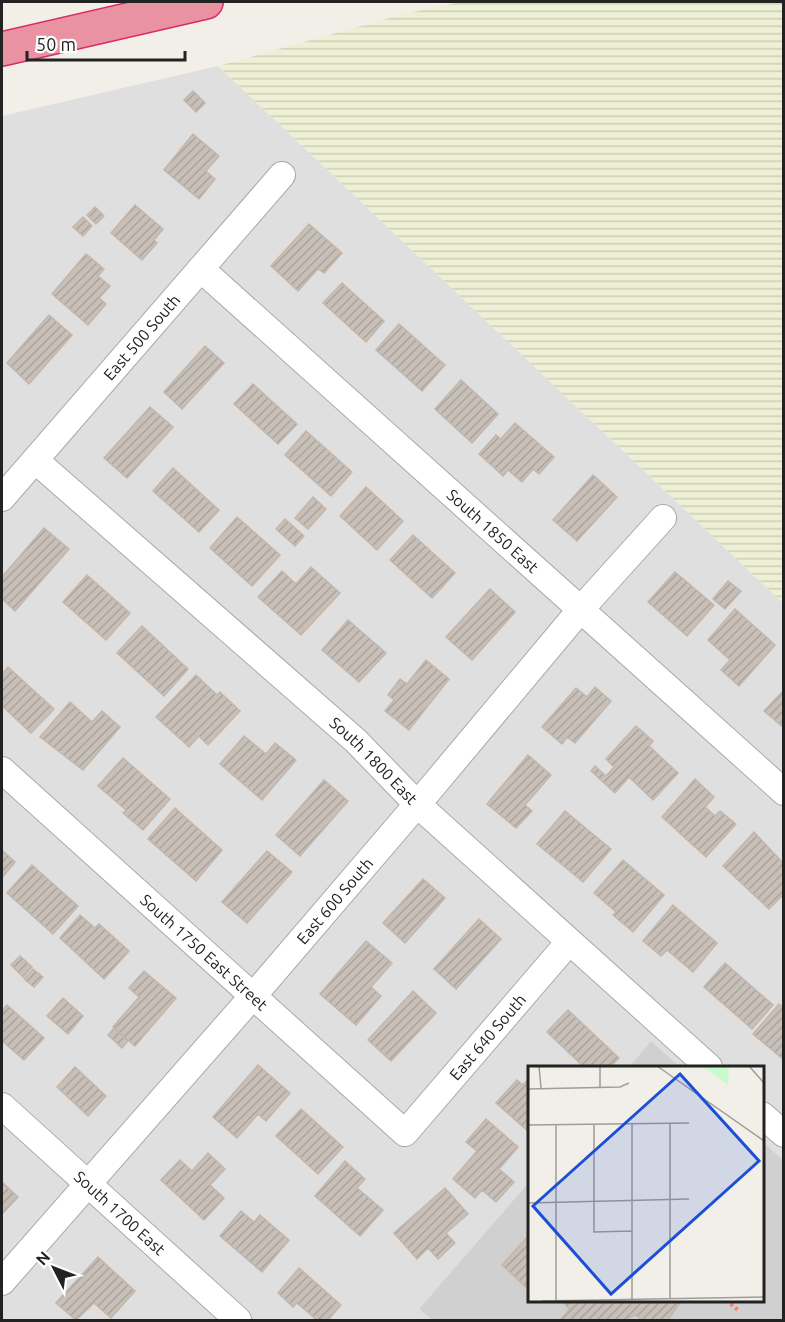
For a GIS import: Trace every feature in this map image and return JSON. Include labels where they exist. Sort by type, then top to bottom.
[{"type":"highway","points":[[2,49],[206,2]]},
{"type":"street","name":"East 500 South","points":[[2,498],[282,175]]},
{"type":"street","name":"South 1850 East","points":[[201,269],[783,792]]},
{"type":"street","name":"South 1800 East","points":[[34,460],[356,741],[417,804],[708,1066]]},
{"type":"street","name":"East 600 South","points":[[2,1282],[253,996],[581,609],[663,518]]},
{"type":"street","name":"South 1750 East Street","points":[[2,770],[405,1133]]},
{"type":"street","name":"East 640 South","points":[[405,1133],[569,942]]},
{"type":"street","name":"South 1700 East","points":[[2,1106],[238,1320]]},
{"type":"street","points":[[764,1117],[783,1134]]},
{"type":"path","points":[[728,1301],[738,1310]]},
{"type":"shaded area","points":[[218,66],[783,603],[783,1160],[764,1143],[764,1066],[679,1066],[651,1041],[630,1066],[528,1066],[528,1183],[419,1309],[432,1320],[2,1320],[2,116]]},
{"type":"shaded area","points":[[651,1041],[679,1066],[630,1066]]},
{"type":"shaded area","points":[[764,1143],[783,1160],[783,1320],[432,1320],[419,1309],[528,1183],[528,1301],[764,1301]]},
{"type":"green space","points":[[460,2],[783,2],[783,603],[218,66],[404,14]]},
{"type":"building","points":[[193,91],[205,103],[196,112],[184,100]]},
{"type":"building","points":[[193,134],[219,156],[206,171],[215,179],[199,199],[164,170]]},
{"type":"building","points":[[135,205],[163,229],[154,240],[157,243],[142,260],[111,233]]},
{"type":"building","points":[[95,207],[104,216],[96,224],[87,215]]},
{"type":"building","points":[[83,217],[92,226],[83,236],[73,227]]},
{"type":"building","points":[[309,224],[342,253],[324,273],[318,269],[298,291],[271,266]]},
{"type":"building","points":[[86,254],[104,269],[98,276],[110,286],[99,298],[106,304],[88,325],[52,294]]},
{"type":"building","points":[[342,283],[384,321],[366,342],[323,303]]},
{"type":"building","points":[[49,315],[72,335],[29,384],[7,363]]},
{"type":"building","points":[[399,324],[445,365],[422,391],[376,350]]},
{"type":"building","points":[[205,346],[224,363],[182,409],[164,392]]},
{"type":"building","points":[[461,380],[498,414],[472,443],[435,409]]},
{"type":"building","points":[[253,384],[297,424],[278,444],[234,404]]},
{"type":"building","points":[[150,407],[173,427],[127,478],[104,458]]},
{"type":"building","points":[[515,423],[554,457],[539,474],[533,469],[522,482],[508,470],[503,476],[479,454],[496,435],[501,439]]},
{"type":"building","points":[[306,431],[352,472],[331,496],[285,455]]},
{"type":"building","points":[[173,468],[219,510],[199,532],[153,491]]},
{"type":"building","points":[[593,475],[617,497],[577,541],[553,520]]},
{"type":"building","points":[[366,487],[403,521],[377,550],[340,516]]},
{"type":"building","points":[[313,497],[326,509],[308,529],[295,518]]},
{"type":"building","points":[[237,517],[280,555],[252,586],[210,548]]},
{"type":"building","points":[[285,519],[304,536],[295,546],[276,529]]},
{"type":"building","points":[[44,528],[69,549],[15,611],[2,599],[2,577]]},
{"type":"building","points":[[413,535],[455,573],[432,598],[390,560]]},
{"type":"building","points":[[311,567],[340,593],[301,635],[258,597],[282,571],[296,584]]},
{"type":"building","points":[[675,572],[714,605],[687,636],[648,602]]},
{"type":"building","points":[[87,575],[130,613],[106,640],[63,602]]},
{"type":"building","points":[[728,581],[741,591],[725,609],[713,599]]},
{"type":"building","points":[[490,589],[515,612],[472,660],[446,637]]},
{"type":"building","points":[[735,609],[775,645],[739,686],[721,670],[730,660],[708,640]]},
{"type":"building","points":[[348,620],[386,653],[359,682],[322,650]]},
{"type":"building","points":[[142,626],[188,669],[164,696],[117,653]]},
{"type":"building","points":[[426,660],[449,679],[409,730],[385,711],[394,700],[388,695],[400,679],[407,684]]},
{"type":"building","points":[[8,667],[54,709],[31,733],[2,706],[2,674]]},
{"type":"building","points":[[196,675],[217,695],[220,692],[240,711],[208,745],[199,736],[189,747],[156,717]]},
{"type":"building","points":[[595,687],[611,701],[575,743],[567,737],[562,744],[542,727],[576,688],[587,697]]},
{"type":"building","points":[[784,690],[784,728],[764,711]]},
{"type":"building","points":[[70,702],[92,722],[102,711],[120,727],[83,770],[40,737]]},
{"type":"building","points":[[636,726],[653,741],[649,746],[678,773],[653,800],[629,777],[615,793],[591,771],[595,766],[606,776],[614,767],[606,759]]},
{"type":"building","points":[[244,736],[266,754],[275,743],[296,760],[262,800],[220,764]]},
{"type":"building","points":[[528,755],[551,775],[525,805],[532,811],[516,828],[487,804]]},
{"type":"building","points":[[123,758],[170,799],[143,830],[123,813],[126,810],[98,786]]},
{"type":"building","points":[[695,779],[714,797],[705,807],[715,816],[720,811],[736,824],[706,857],[662,817]]},
{"type":"building","points":[[324,780],[348,801],[300,856],[276,835]]},
{"type":"building","points":[[175,808],[222,850],[196,881],[148,839]]},
{"type":"building","points":[[565,811],[611,849],[583,882],[537,844]]},
{"type":"building","points":[[754,832],[784,864],[784,894],[769,909],[723,866]]},
{"type":"building","points":[[2,850],[15,862],[2,878]]},
{"type":"building","points":[[267,851],[292,872],[247,923],[222,902]]},
{"type":"building","points":[[623,860],[664,895],[633,932],[613,915],[616,912],[594,893]]},
{"type":"building","points":[[32,865],[78,906],[53,934],[7,893]]},
{"type":"building","points":[[423,879],[445,898],[405,943],[383,923]]},
{"type":"building","points":[[673,905],[717,943],[693,972],[667,950],[661,956],[643,941]]},
{"type":"building","points":[[80,915],[95,928],[99,924],[129,951],[104,979],[60,938]]},
{"type":"building","points":[[479,919],[501,939],[456,989],[434,969]]},
{"type":"building","points":[[366,941],[392,963],[371,987],[381,996],[356,1025],[320,994]]},
{"type":"building","points":[[20,956],[32,967],[23,977],[11,965]]},
{"type":"building","points":[[725,963],[773,1005],[752,1029],[704,987]]},
{"type":"building","points":[[33,969],[43,977],[34,987],[24,979]]},
{"type":"building","points":[[144,971],[176,998],[135,1046],[113,1027],[139,997],[129,988]]},
{"type":"building","points":[[413,991],[436,1013],[391,1061],[368,1040]]},
{"type":"building","points":[[63,998],[83,1016],[68,1034],[47,1016]]},
{"type":"building","points":[[779,1004],[784,1008],[784,1060],[753,1034]]},
{"type":"building","points":[[7,1005],[44,1038],[24,1060],[2,1041],[2,1011]]},
{"type":"building","points":[[568,1010],[619,1058],[611,1066],[583,1066],[547,1032]]},
{"type":"building","points":[[114,1028],[128,1041],[122,1048],[108,1035]]},
{"type":"building","points":[[258,1065],[290,1093],[266,1121],[258,1114],[237,1138],[213,1117]]},
{"type":"building","points":[[75,1067],[106,1096],[88,1116],[57,1087]]},
{"type":"building","points":[[528,1079],[528,1131],[496,1103],[517,1080],[523,1085]]},
{"type":"building","points":[[301,1109],[343,1147],[318,1174],[276,1136]]},
{"type":"building","points":[[486,1119],[518,1147],[499,1169],[514,1182],[496,1202],[482,1190],[475,1198],[453,1179],[477,1151],[466,1142]]},
{"type":"building","points":[[208,1153],[225,1169],[210,1185],[224,1198],[204,1220],[161,1180],[180,1160],[192,1171]]},
{"type":"building","points":[[345,1161],[365,1179],[357,1188],[383,1210],[360,1236],[315,1196]]},
{"type":"building","points":[[2,1182],[18,1197],[2,1214]]},
{"type":"building","points":[[445,1188],[468,1214],[446,1233],[455,1243],[438,1259],[428,1248],[417,1259],[394,1233]]},
{"type":"building","points":[[241,1211],[254,1222],[260,1215],[289,1240],[262,1272],[220,1236]]},
{"type":"building","points":[[528,1236],[528,1289],[502,1265]]},
{"type":"building","points":[[98,1257],[135,1291],[111,1318],[94,1303],[76,1320],[56,1303]]},
{"type":"building","points":[[299,1268],[341,1305],[328,1320],[317,1320],[297,1303],[293,1307],[278,1293]]},
{"type":"building","points":[[561,1301],[681,1301],[668,1320],[642,1320],[635,1315],[626,1320],[560,1320],[570,1309]]}]
